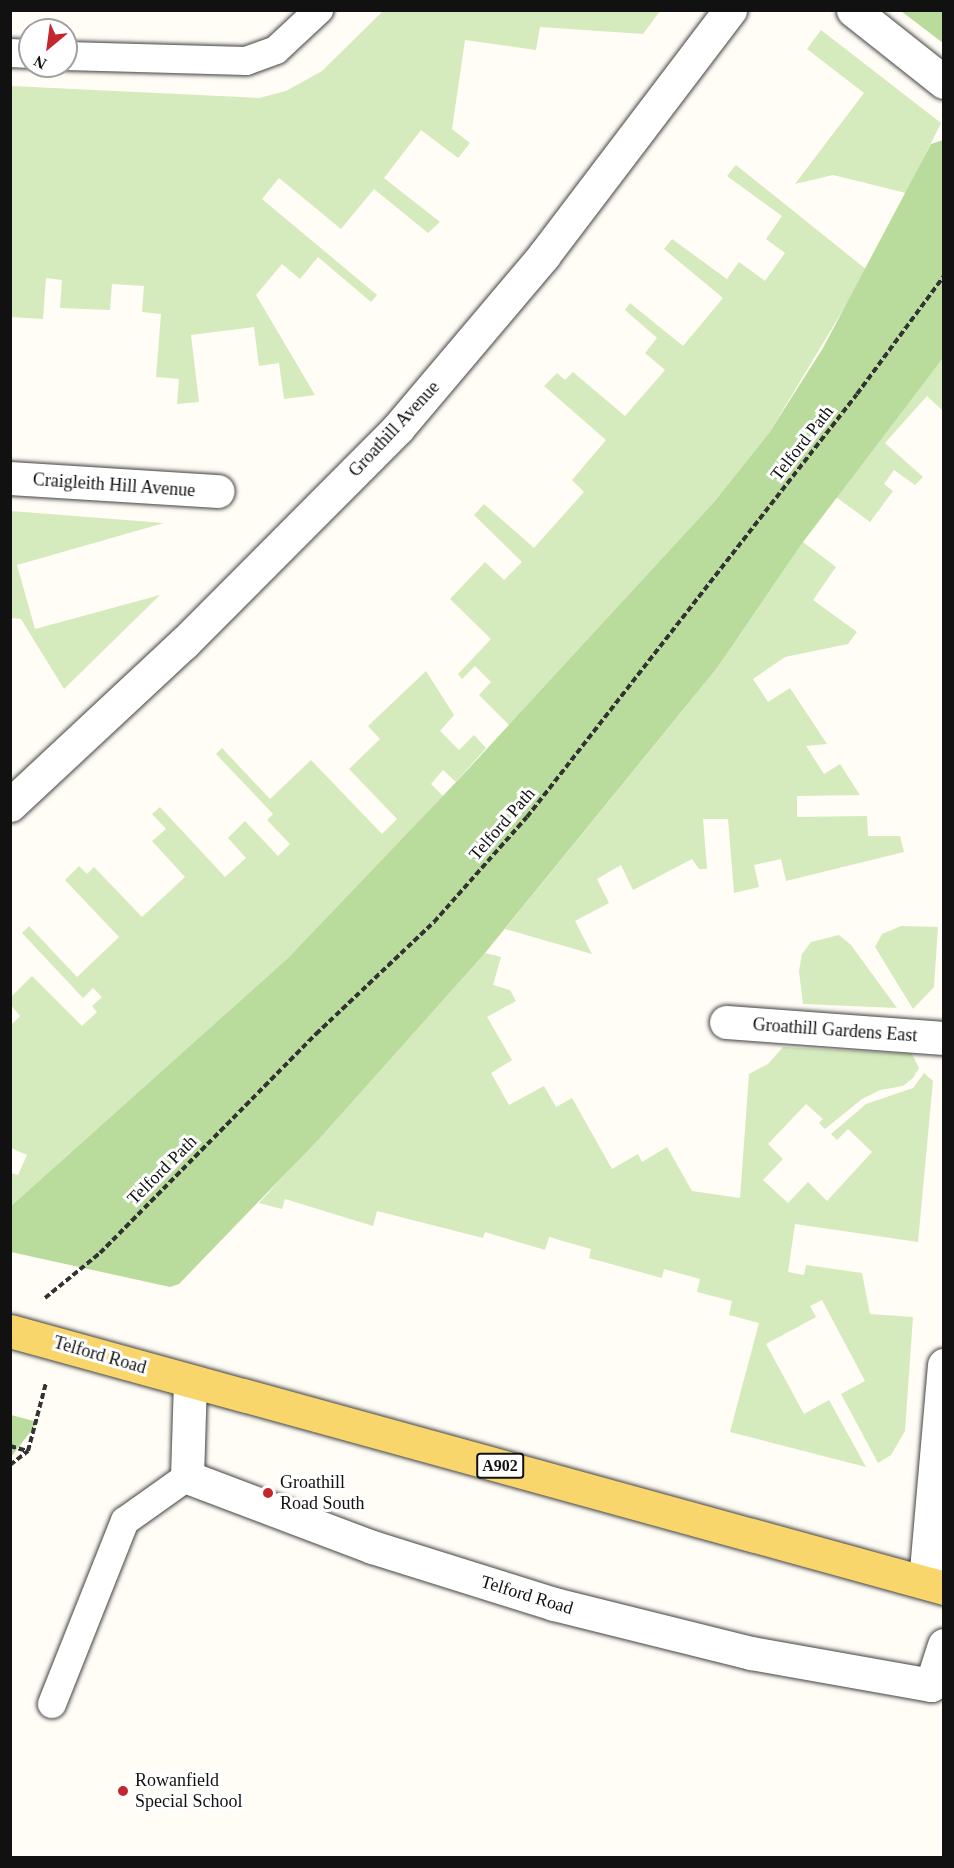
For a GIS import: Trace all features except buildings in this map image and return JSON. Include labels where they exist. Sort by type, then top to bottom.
[{"type":"main road","name":"Telford Road","points":[[10,1331],[934,1585]]},
{"type":"street","name":"Groathill Avenue","points":[[10,805],[184,643],[398,428],[544,255],[730,10]]},
{"type":"street","points":[[853,10],[944,82]]},
{"type":"street","name":"Craigleith Hill Avenue","points":[[10,478],[218,491]]},
{"type":"street","name":"Groathill Gardens East","points":[[726,1022],[944,1038]]},
{"type":"street","points":[[934,1585],[944,1365]]},
{"type":"street","points":[[188,1478],[190,1381]]},
{"type":"street","name":"Telford Road","points":[[188,1478],[372,1547],[543,1601],[751,1653],[931,1685],[944,1646]]},
{"type":"lane","points":[[78,56],[246,62],[276,50],[319,10]]},
{"type":"lane","points":[[52,1704],[125,1521],[188,1478]]},
{"type":"path","name":"Telford Path","points":[[38,1305],[100,1253],[316,1034],[434,922],[527,817],[857,394],[944,276]]},
{"type":"path","points":[[10,1465],[28,1451],[56,1342]]},
{"type":"path","points":[[10,1446],[28,1451]]},
{"type":"green space","points":[[383,11],[660,11],[643,34],[540,27],[536,50],[465,40],[452,129],[470,143],[458,158],[421,130],[384,178],[440,222],[428,233],[374,189],[341,229],[279,178],[262,199],[377,295],[371,302],[318,257],[300,279],[282,264],[256,295],[315,395],[284,399],[279,363],[259,366],[254,327],[191,335],[199,402],[177,404],[179,379],[156,377],[161,314],[142,312],[144,286],[112,284],[110,310],[60,308],[62,280],[46,278],[43,319],[11,317],[11,86],[259,98],[286,91],[322,71]]},
{"type":"green space","points":[[901,11],[943,11],[943,43],[939,40]]},
{"type":"green space","points":[[821,30],[941,123],[906,193],[833,175],[795,184],[864,93],[807,49]]},
{"type":"green space","points":[[943,140],[943,358],[803,542],[717,668],[485,953],[318,1140],[179,1284],[170,1287],[11,1252],[11,1206],[288,958],[460,778],[714,502],[769,433],[823,348],[931,144]]},
{"type":"green space","points":[[736,165],[867,270],[769,433],[714,502],[509,725],[479,695],[491,682],[475,666],[462,679],[458,674],[491,639],[450,599],[485,562],[504,580],[522,562],[474,515],[484,504],[534,548],[584,492],[572,480],[606,440],[544,386],[557,373],[565,380],[573,372],[625,416],[665,370],[645,353],[657,338],[625,310],[630,303],[683,346],[723,298],[664,249],[672,239],[727,279],[739,262],[765,281],[785,253],[766,239],[782,216],[727,176]]},
{"type":"green space","points":[[943,358],[943,411],[927,396],[885,443],[923,477],[915,485],[894,470],[884,484],[893,491],[870,522],[836,497]]},
{"type":"green space","points":[[11,511],[164,523],[17,565],[35,629],[160,595],[64,689],[21,619],[11,618]]},
{"type":"green space","points":[[803,542],[836,567],[813,600],[857,632],[848,644],[785,657],[753,679],[768,702],[790,688],[827,744],[806,746],[824,774],[840,764],[860,795],[797,796],[797,817],[867,816],[868,836],[900,836],[904,852],[786,881],[781,859],[754,865],[759,887],[734,893],[728,819],[703,819],[707,869],[699,869],[692,859],[633,890],[621,865],[597,879],[609,903],[575,921],[592,954],[505,929],[717,668]]},
{"type":"green space","points":[[426,671],[454,715],[440,731],[459,750],[474,735],[486,748],[456,782],[443,770],[431,784],[443,796],[288,958],[11,1206],[11,1173],[18,1175],[27,1155],[11,1148],[11,1025],[20,1016],[11,1005],[11,997],[32,976],[82,1026],[97,1012],[92,1006],[102,997],[93,988],[83,998],[22,933],[29,926],[77,977],[119,937],[65,880],[79,866],[87,874],[94,867],[142,917],[185,877],[152,841],[166,829],[152,814],[160,807],[225,877],[246,858],[228,838],[245,821],[278,856],[290,844],[267,820],[273,814],[216,754],[222,748],[270,799],[311,760],[382,834],[397,819],[349,769],[380,739],[368,726]]},
{"type":"green space","points":[[901,926],[938,927],[934,987],[913,1009],[875,947],[882,934]]},
{"type":"green space","points":[[839,935],[851,945],[897,1008],[803,1004],[799,971],[802,954],[811,942]]},
{"type":"green space","points":[[485,953],[501,957],[493,985],[510,990],[516,1001],[487,1017],[512,1060],[491,1073],[509,1105],[544,1086],[556,1107],[572,1098],[612,1169],[638,1154],[642,1162],[667,1147],[692,1191],[740,1198],[749,1074],[768,1064],[783,1047],[912,1054],[919,1068],[913,1078],[903,1086],[880,1090],[862,1099],[825,1129],[819,1123],[823,1119],[806,1104],[768,1144],[783,1159],[763,1180],[788,1203],[808,1182],[827,1201],[872,1152],[848,1129],[837,1140],[831,1134],[866,1104],[913,1088],[924,1073],[933,1081],[918,1242],[795,1224],[788,1272],[804,1275],[806,1265],[862,1273],[870,1314],[913,1317],[905,1431],[891,1455],[878,1463],[841,1394],[865,1381],[822,1300],[810,1306],[816,1317],[766,1344],[804,1414],[829,1400],[866,1467],[730,1432],[759,1323],[729,1315],[732,1301],[697,1292],[700,1279],[664,1269],[662,1278],[589,1258],[591,1249],[549,1237],[545,1250],[485,1232],[483,1238],[377,1211],[373,1226],[285,1199],[282,1209],[259,1203]]},
{"type":"green space","points":[[10,1415],[38,1422],[11,1457]]},
{"type":"place","name":"Groathill Road South","points":[[268,1493]]},
{"type":"place","name":"Rowanfield Special School","points":[[123,1791]]}]
